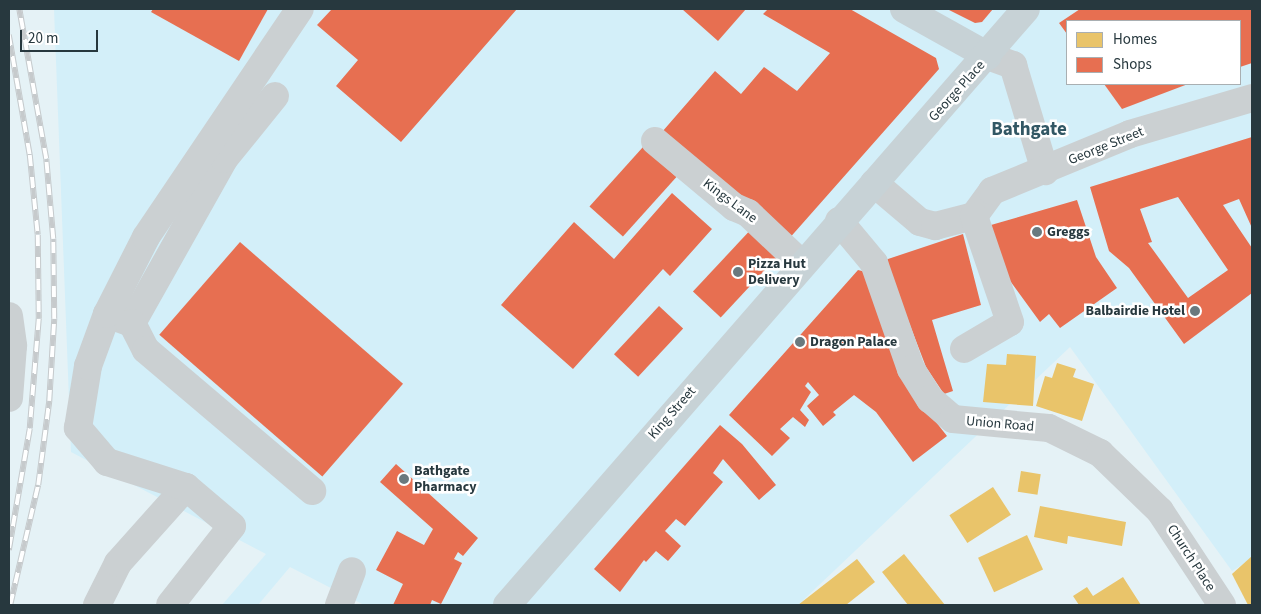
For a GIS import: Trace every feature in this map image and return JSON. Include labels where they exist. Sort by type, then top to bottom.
[{"type":"main road","points":[[904,9],[988,56],[1026,9]]},
{"type":"main road","name":"George Place","points":[[839,222],[988,56]]},
{"type":"main road","name":"King Street","points":[[507,605],[839,222]]},
{"type":"street","points":[[132,322],[214,152],[300,9]]},
{"type":"street","name":"George Place","points":[[988,56],[1013,65],[1045,171]]},
{"type":"street","points":[[170,605],[232,526],[186,486],[107,462],[78,428],[88,366],[107,314],[146,237],[214,152],[275,96]]},
{"type":"street","name":"George Street","points":[[974,216],[992,191],[1045,171],[1130,134],[1252,98]]},
{"type":"street","name":"Kings Lane","points":[[655,141],[734,207],[748,213],[802,264]]},
{"type":"street","points":[[874,183],[920,222],[935,226],[974,216],[1010,322],[964,349]]},
{"type":"street","name":"Union Road","points":[[839,222],[874,263],[911,369],[930,399],[953,420],[1049,428],[1100,454],[1160,511]]},
{"type":"street","points":[[107,314],[132,322],[146,350],[312,491]]},
{"type":"street","points":[[9,316],[13,346],[9,398]]},
{"type":"street","points":[[97,605],[118,563],[186,486]]},
{"type":"street","name":"Church Place","points":[[1160,511],[1222,605]]},
{"type":"street","points":[[339,605],[352,572]]},
{"type":"shaded area","points":[[54,9],[1252,9],[1252,559],[1232,571],[1070,347],[798,605],[364,605],[290,567],[258,605],[222,605],[266,554],[71,452]]},
{"type":"building: Homes","points":[[1007,354],[1036,356],[1033,406],[983,402],[987,364],[1006,365]]},
{"type":"building: Homes","points":[[1057,363],[1076,369],[1073,377],[1094,384],[1082,421],[1036,406],[1045,376],[1052,378]]},
{"type":"building: Homes","points":[[1021,471],[1041,474],[1037,495],[1018,492]]},
{"type":"building: Homes","points":[[993,487],[1011,515],[967,543],[949,515]]},
{"type":"building: Homes","points":[[1040,506],[1126,522],[1122,546],[1068,536],[1067,544],[1034,537]]},
{"type":"building: Homes","points":[[1027,535],[1043,569],[994,592],[978,558]]},
{"type":"building: Homes","points":[[904,554],[945,605],[908,605],[882,572]]},
{"type":"building: Homes","points":[[1252,556],[1252,605],[1248,605],[1232,574]]},
{"type":"building: Homes","points":[[857,559],[875,582],[846,605],[798,605]]},
{"type":"building: Homes","points":[[1123,577],[1141,605],[1079,605],[1073,596],[1087,587],[1093,596]]},
{"type":"building: Shops","points":[[153,9],[268,9],[239,61],[151,12]]},
{"type":"building: Shops","points":[[332,9],[517,9],[401,142],[336,86],[358,60],[317,25]]},
{"type":"building: Shops","points":[[682,9],[746,9],[718,41]]},
{"type":"building: Shops","points":[[768,9],[850,9],[936,58],[939,69],[787,241],[662,132],[715,71],[741,94],[764,67],[797,91],[830,53],[763,14]]},
{"type":"building: Shops","points":[[947,9],[993,9],[982,22],[975,23]]},
{"type":"building: Shops","points":[[1080,9],[1252,9],[1252,63],[1241,67],[1241,20],[1066,20],[1066,33],[1059,23]]},
{"type":"building: Shops","points":[[1105,85],[1185,85],[1122,109]]},
{"type":"building: Shops","points":[[1252,137],[1252,228],[1239,199],[1223,205],[1252,248],[1252,293],[1184,344],[1129,268],[1109,251],[1090,187]],"holes":[[[1178,197],[1228,270],[1188,298],[1148,243],[1152,242],[1140,209]]]},
{"type":"building: Shops","points":[[643,147],[676,177],[623,237],[589,206]]},
{"type":"building: Shops","points":[[672,193],[712,229],[670,276],[663,269],[573,369],[501,305],[574,222],[614,259]]},
{"type":"building: Shops","points":[[1077,200],[1096,257],[1117,288],[1060,328],[1049,314],[1040,322],[1008,278],[991,225]]},
{"type":"building: Shops","name":"Pizza Hut Delivery","points":[[755,225],[783,251],[721,317],[693,292]]},
{"type":"building: Shops","points":[[963,234],[981,305],[932,320],[953,391],[944,394],[926,367],[885,260]]},
{"type":"building: Shops","points":[[240,242],[403,384],[322,477],[159,335]]},
{"type":"building: Shops","points":[[858,270],[866,272],[928,412],[947,436],[913,462],[876,412],[854,395],[833,412],[836,415],[823,426],[807,406],[819,395],[808,382],[805,386],[811,392],[800,410],[809,420],[805,427],[793,417],[780,429],[790,438],[772,456],[729,415]]},
{"type":"building: Shops","points":[[659,306],[683,329],[638,377],[614,354]]},
{"type":"building: Shops","points":[[720,425],[742,444],[776,485],[759,500],[723,459],[713,473],[723,482],[685,526],[676,519],[665,531],[681,546],[668,561],[656,551],[646,562],[644,560],[620,592],[594,569]]},
{"type":"building: Shops","points":[[396,464],[478,538],[463,556],[458,552],[454,559],[462,563],[441,604],[432,600],[430,605],[393,605],[403,584],[376,570],[397,531],[424,545],[433,529],[380,482]]},
{"type":"railway","points":[[10,605],[38,485],[49,401],[54,319],[53,239],[46,159],[19,9]]},
{"type":"railway","points":[[9,35],[30,155],[38,235],[39,319],[30,429],[9,550]]},
{"type":"place","name":"Greggs","points":[[1037,232]]},
{"type":"place","name":"Pizza Hut Delivery","points":[[738,272]]},
{"type":"place","name":"Balbairdie Hotel","points":[[1195,311]]},
{"type":"place","name":"Dragon Palace","points":[[800,342]]},
{"type":"place","name":"Bathgate Pharmacy","points":[[404,479]]},
{"type":"district","name":"Bathgate","points":[[1029,130]]}]
